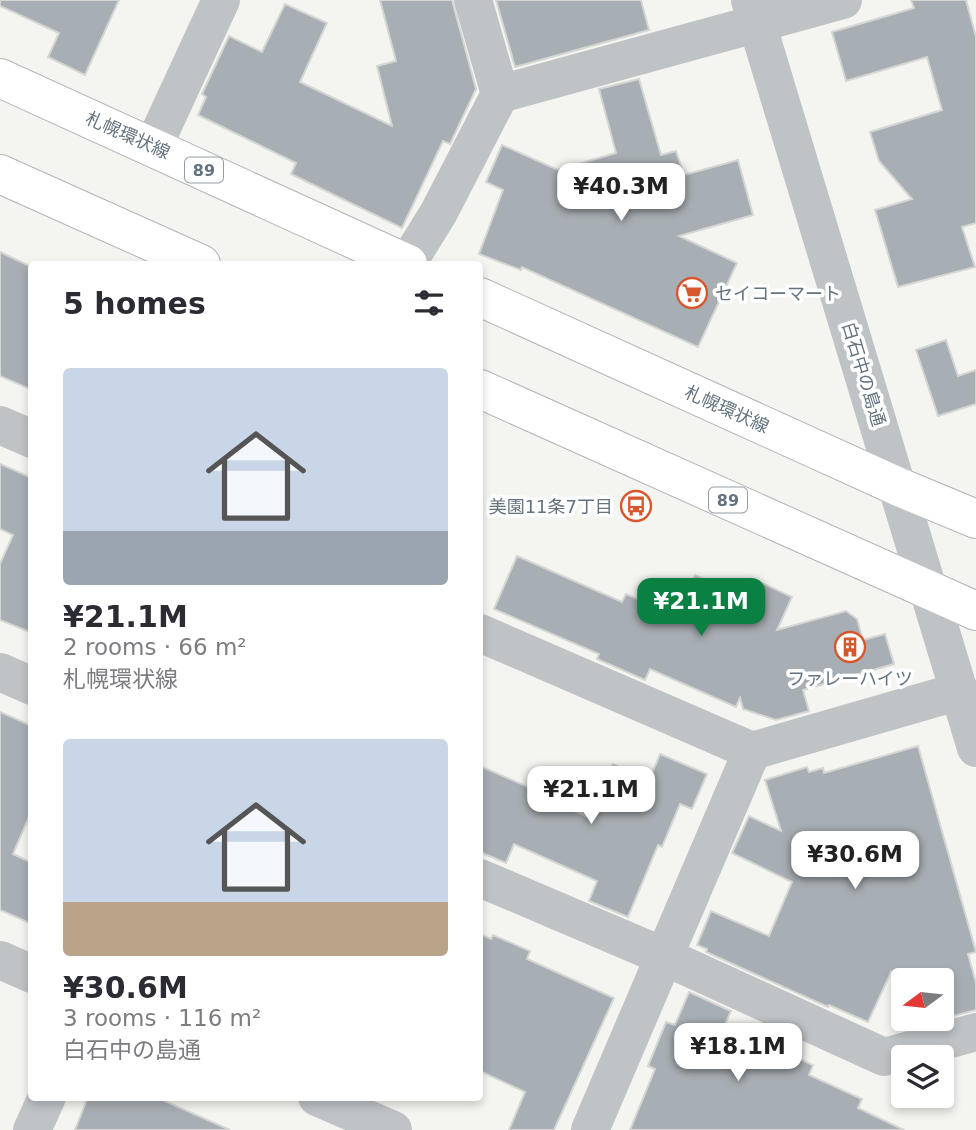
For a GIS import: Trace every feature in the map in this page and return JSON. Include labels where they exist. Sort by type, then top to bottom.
[{"type":"main road","name":"札幌環状線","points":[[0,78],[400,261]]},
{"type":"main road","points":[[0,174],[194,261]]},
{"type":"main road","name":"札幌環状線","points":[[483,298],[899,487],[976,519]]},
{"type":"main road","name":"89","points":[[483,390],[976,611]]},
{"type":"street","points":[[153,147],[220,0]]},
{"type":"street","points":[[409,261],[439,212],[500,94],[473,0]]},
{"type":"street","points":[[500,94],[754,13],[843,0]]},
{"type":"street","name":"白石中の島通","points":[[754,13],[976,748]]},
{"type":"street","points":[[0,425],[28,437]]},
{"type":"street","points":[[483,634],[752,751],[960,691]]},
{"type":"street","points":[[0,672],[28,684]]},
{"type":"street","points":[[590,1130],[752,751]]},
{"type":"street","points":[[483,879],[663,956],[884,1057],[976,1032]]},
{"type":"street","points":[[0,960],[28,972]]},
{"type":"street","points":[[32,1130],[45,1101]]},
{"type":"street","points":[[326,1101],[393,1130]]},
{"type":"building","points":[[0,0],[119,0],[85,75],[48,57],[59,33],[0,6]]},
{"type":"building","points":[[380,0],[452,0],[476,89],[450,144],[443,141],[402,228],[291,174],[296,163],[198,115],[206,97],[202,94],[229,36],[262,52],[285,4],[327,23],[300,82],[392,126],[377,66],[396,61]]},
{"type":"building","points":[[496,0],[641,0],[649,30],[515,67]]},
{"type":"building","points":[[911,0],[966,0],[976,37],[976,223],[962,227],[975,267],[898,287],[875,210],[912,199],[879,161],[870,132],[942,110],[927,57],[846,81],[832,32],[914,8]]},
{"type":"building","points":[[639,79],[661,155],[676,151],[684,175],[738,160],[753,215],[679,236],[737,263],[698,347],[522,267],[521,270],[479,254],[503,190],[486,182],[502,145],[558,170],[616,153],[599,89]]},
{"type":"building","points":[[0,252],[28,265],[28,388],[0,376]]},
{"type":"building","points":[[946,340],[958,376],[976,370],[976,404],[938,416],[916,350]]},
{"type":"building","points":[[0,464],[28,476],[28,631],[0,620],[0,564],[13,535],[0,529]]},
{"type":"building","points":[[517,556],[622,602],[626,594],[676,616],[695,575],[753,601],[762,583],[792,597],[777,630],[846,611],[857,619],[863,640],[885,634],[894,664],[803,690],[809,711],[776,720],[743,709],[740,698],[736,707],[650,669],[645,680],[597,659],[599,654],[494,609]]},
{"type":"building","points":[[0,712],[28,724],[28,819],[13,854],[28,861],[28,922],[0,910]]},
{"type":"building","points":[[918,746],[976,952],[968,954],[976,983],[976,1010],[954,1016],[954,968],[891,968],[868,1022],[829,1005],[828,1007],[706,952],[707,949],[697,945],[711,911],[769,936],[792,882],[732,853],[749,816],[781,831],[765,780],[807,767],[809,772],[823,768],[824,773]]},
{"type":"building","points":[[660,754],[707,774],[692,809],[680,804],[662,847],[658,845],[628,917],[589,901],[597,881],[514,844],[506,863],[483,853],[483,767],[588,817],[613,764],[649,781]]},
{"type":"building","points":[[483,935],[491,939],[493,935],[530,951],[527,959],[614,998],[554,1130],[509,1130],[525,1092],[483,1072]]},
{"type":"building","points":[[689,992],[731,1011],[723,1029],[779,1054],[781,1051],[813,1065],[809,1075],[862,1099],[858,1108],[904,1130],[630,1130],[655,1069],[648,1066],[666,1022],[675,1025]]},
{"type":"building","points":[[86,1101],[165,1101],[230,1130],[75,1130]]},
{"type":"place","name":"セイコーマート","points":[[692,293]]},
{"type":"place","name":"美園11条7丁目","points":[[636,506]]},
{"type":"place","name":"ファレーハイツ","points":[[850,647]]}]
